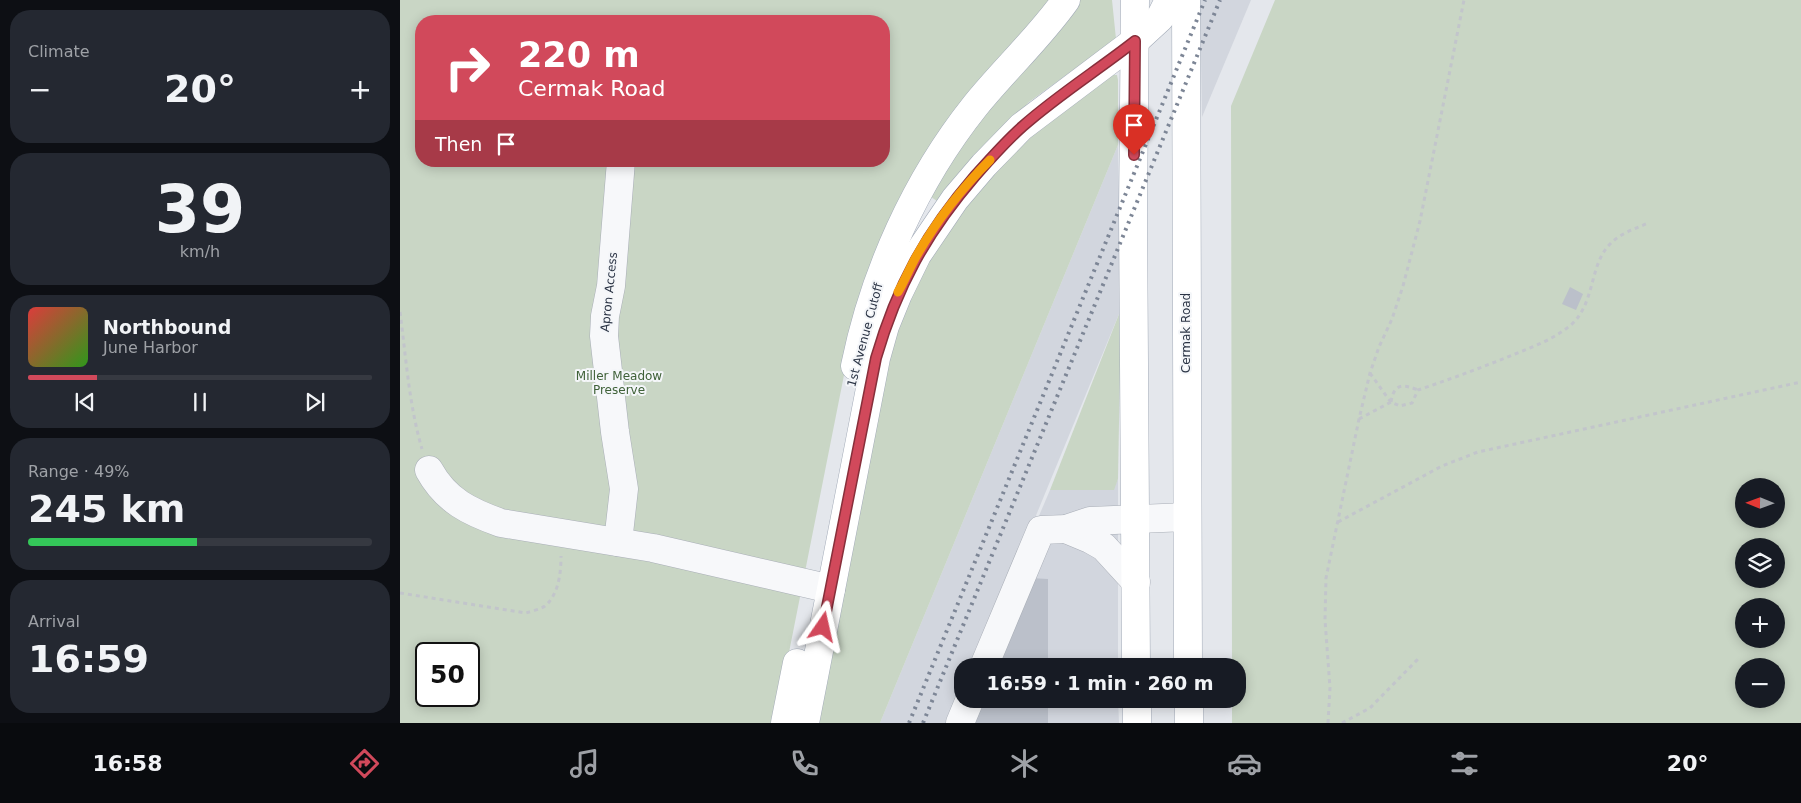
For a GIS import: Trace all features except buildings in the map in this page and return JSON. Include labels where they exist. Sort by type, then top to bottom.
[{"type":"main road","name":"1st Avenue Cutoff","points":[[804,723],[822,586],[858,355],[877,285],[893,246],[926,179],[957,130],[990,86],[1050,23],[1066,0]]},
{"type":"main road","points":[[1135,0],[1136,658]]},
{"type":"main road","name":"1st Avenue Cutoff","points":[[785,723],[822,586],[885,326],[917,255],[955,199],[984,165],[1021,127],[1135,41],[1160,18],[1169,0]]},
{"type":"main road","name":"Cermak Road","points":[[1186,0],[1188,658]]},
{"type":"main road","points":[[1136,708],[1137,723]]},
{"type":"main road","points":[[1189,708],[1189,723]]},
{"type":"lane","name":"Apron Access","points":[[618,542],[624,489],[614,432],[604,336],[605,316],[611,286],[621,167]]},
{"type":"lane","points":[[429,470],[436,482],[458,504],[479,516],[502,523],[653,548],[822,586]]},
{"type":"lane","points":[[987,658],[1041,530],[1066,529],[1090,522],[1187,517]]},
{"type":"lane","points":[[1066,529],[1104,547],[1136,582]]},
{"type":"lane","points":[[960,723],[966,708]]},
{"type":"path","points":[[1328,723],[1330,696],[1325,620],[1326,578],[1370,373],[1401,294],[1418,230],[1464,0]]},
{"type":"path","points":[[1391,402],[1392,394],[1397,387],[1406,385],[1418,390],[1485,367],[1533,347],[1560,333],[1582,313],[1604,251],[1620,235],[1648,223]]},
{"type":"path","points":[[400,312],[409,383],[419,437],[429,470]]},
{"type":"path","points":[[1370,373],[1391,402],[1400,406],[1412,403],[1418,390]]},
{"type":"path","points":[[1337,522],[1442,466],[1478,452],[1801,382]]},
{"type":"path","points":[[1359,419],[1391,402]]},
{"type":"path","points":[[400,593],[526,613],[545,606],[556,591],[561,569],[558,532]]},
{"type":"path","points":[[1342,723],[1370,708],[1418,659]]},
{"type":"shaded area","points":[[1200,0],[1251,0],[1202,117]]},
{"type":"shaded area","points":[[1118,145],[1121,309],[977,658],[954,658],[954,708],[956,708],[950,723],[880,723]]},
{"type":"shaded area","points":[[1118,479],[1118,658],[978,658],[1050,490],[1113,490]]},
{"type":"shaded area","points":[[958,708],[1118,708],[1119,723],[951,723]]},
{"type":"green space","name":"Miller Meadow Preserve","points":[[400,0],[1056,0],[985,81],[847,360],[775,723],[400,723]]},
{"type":"green space","points":[[1079,0],[1112,0],[1116,39],[1029,102],[940,203],[928,195],[960,141]]},
{"type":"green space","points":[[1275,0],[1801,0],[1801,723],[1232,723],[1232,708],[1246,708],[1246,658],[1232,658],[1231,106]]},
{"type":"green space","points":[[1112,75],[1117,75],[1118,80],[1118,145],[880,723],[811,723],[900,309],[940,232],[1003,158]]},
{"type":"green space","points":[[1121,309],[1118,479],[1114,490],[1050,490]]},
{"type":"railway","points":[[909,723],[1205,0]]},
{"type":"railway","points":[[923,723],[1220,0]]},
{"type":"slow traffic","points":[[898,292],[917,255],[933,230],[955,199],[990,160]]},
{"type":"route","points":[[823,627],[876,358],[885,326],[898,294],[917,255],[933,230],[955,199],[984,165],[1021,127],[1135,41],[1134,155]]}]
